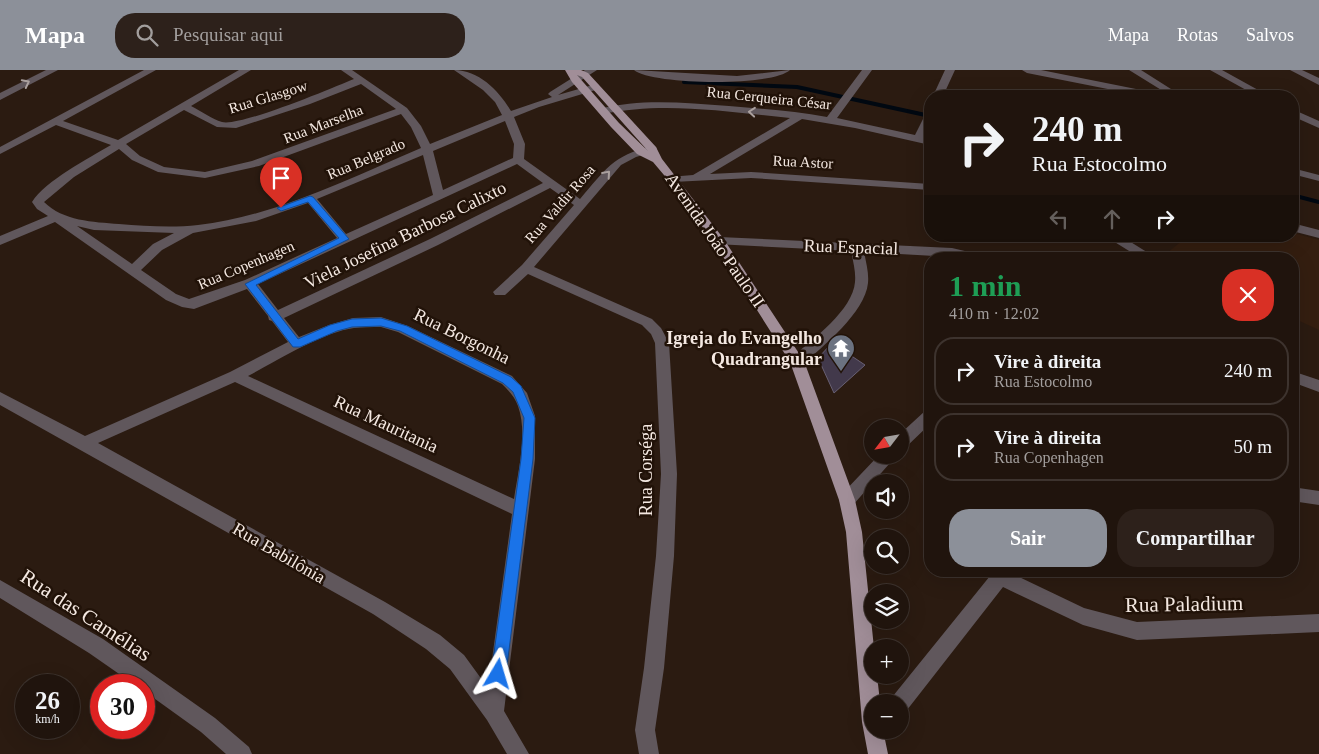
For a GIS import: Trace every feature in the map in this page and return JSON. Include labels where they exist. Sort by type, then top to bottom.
[{"type":"main road","name":"Avenida João Paulo II","points":[[572,73],[588,72],[596,87],[655,155],[719,242],[797,361],[847,500],[854,532],[871,694]]},
{"type":"main road","points":[[572,73],[584,90],[641,152]]},
{"type":"street","points":[[0,97],[53,70]]},
{"type":"street","points":[[0,151],[151,70]]},
{"type":"street","name":"Rua Copenhagen","points":[[246,70],[119,144],[70,175],[40,197],[38,202],[56,217],[133,271],[171,297],[187,304],[205,301],[250,284],[518,160]]},
{"type":"street","points":[[346,70],[403,110],[417,127],[426,150],[439,197]]},
{"type":"street","points":[[459,70],[495,95],[502,103],[519,140],[520,153],[518,160],[581,205]]},
{"type":"street","points":[[639,70],[656,75],[688,78],[754,78],[770,77],[785,70]]},
{"type":"street","points":[[830,120],[866,70]]},
{"type":"street","points":[[944,90],[950,70]]},
{"type":"street","points":[[1027,70],[1041,71],[1128,90]]},
{"type":"street","points":[[1134,70],[1168,90]]},
{"type":"street","points":[[1214,70],[1252,90]]},
{"type":"street","points":[[1295,70],[1319,82]]},
{"type":"street","name":"Rua Belgrado","points":[[536,105],[572,73]]},
{"type":"street","name":"Rua Glasgow","points":[[184,106],[221,125],[236,125],[306,102],[361,80]]},
{"type":"street","name":"Rua Belgrado","points":[[56,217],[94,226],[153,230],[198,229],[252,218],[310,198],[536,105],[596,87]]},
{"type":"street","name":"Rua Cerqueira César","points":[[603,111],[616,108],[698,107],[800,116],[830,120],[924,140]]},
{"type":"street","name":"Rua Marselha","points":[[56,122],[119,144],[136,158],[162,170],[205,174],[256,164],[403,110]]},
{"type":"street","points":[[1299,115],[1319,125]]},
{"type":"street","points":[[696,177],[800,116]]},
{"type":"street","name":"Rua Valdir Rosa","points":[[500,292],[526,268],[617,163],[641,152],[655,155]]},
{"type":"street","points":[[1299,172],[1319,178]]},
{"type":"street","name":"Rua Astor","points":[[673,179],[751,175],[924,187]]},
{"type":"street","name":"Viela Josefina Barbosa Calixto","points":[[274,317],[434,242],[550,183]]},
{"type":"street","points":[[310,198],[344,239]]},
{"type":"street","points":[[0,241],[56,217]]},
{"type":"street","points":[[133,271],[144,256],[157,246],[198,229]]},
{"type":"street","points":[[1299,229],[1319,234]]},
{"type":"street","name":"Rua Espacial","points":[[719,242],[952,252]]},
{"type":"street","points":[[1122,242],[1140,252]]},
{"type":"street","points":[[797,361],[824,337],[849,309],[860,290],[861,274],[857,248]]},
{"type":"street","name":"Rua Corséga","points":[[526,268],[647,322],[656,331],[662,343],[669,474],[665,556],[654,668],[645,730],[649,754]]},
{"type":"street","points":[[250,284],[297,344]]},
{"type":"street","name":"Rua Borgonha","points":[[84,443],[235,376],[297,344],[334,328],[352,323],[381,322],[403,329],[507,380],[517,389],[529,418],[527,459],[494,714]]},
{"type":"street","name":"Rua Mauritania","points":[[235,376],[520,510]]},
{"type":"street","points":[[1299,379],[1319,386]]},
{"type":"street","name":"Rua Babilônia","points":[[0,398],[379,608],[433,642],[456,662],[494,714],[519,754]]},
{"type":"street","points":[[909,435],[924,421]]},
{"type":"street","points":[[847,500],[881,464]]},
{"type":"street","points":[[1299,495],[1319,498]]},
{"type":"street","points":[[907,694],[1001,577]]},
{"type":"street","name":"Rua Paladium","points":[[1008,577],[1080,616],[1113,627],[1137,631],[1319,623]]},
{"type":"street","name":"Rua das Camélias","points":[[3,593],[96,646],[208,725],[242,754]]},
{"type":"shaded area","points":[[1299,235],[1319,240],[1319,330],[1299,321],[1299,252],[1168,252],[1181,242],[1299,242]]},
{"type":"building","name":"Igreja do Evangelho Quadrangular","points":[[832,343],[865,365],[834,393],[818,358]]},
{"type":"waterway","points":[[684,82],[797,87],[924,115]]},
{"type":"waterway","points":[[1299,197],[1319,202]]},
{"type":"place","name":"Igreja do Evangelho Quadrangular","points":[[841,372]]},
{"type":"route","points":[[281,208],[310,198],[344,239],[250,284],[297,344],[334,328],[352,323],[381,322],[403,329],[507,380],[517,389],[525,404],[529,418],[527,459],[498,674]]}]
